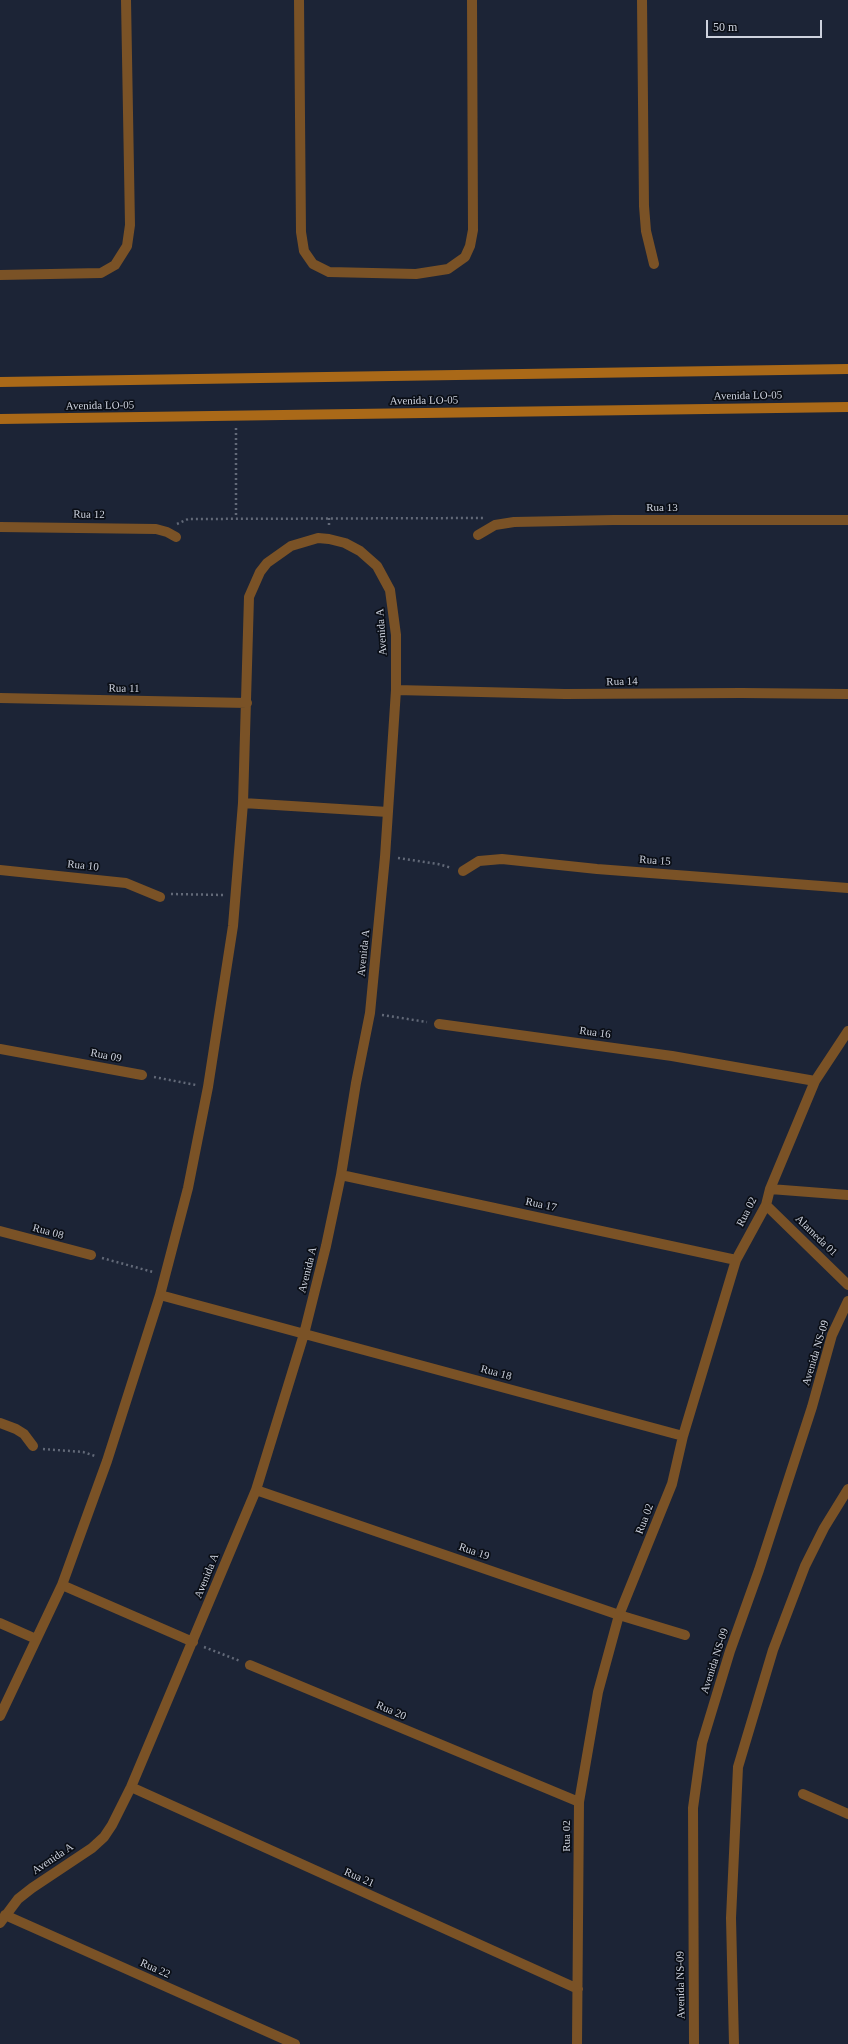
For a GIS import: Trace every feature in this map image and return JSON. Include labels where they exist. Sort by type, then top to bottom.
[{"type":"main road","points":[[0,382],[848,369]]},
{"type":"main road","name":"Avenida LO-05","points":[[0,419],[848,407]]},
{"type":"street","points":[[0,275],[101,273],[115,265],[127,246],[130,225],[126,0]]},
{"type":"street","points":[[298,0],[301,232],[304,251],[313,264],[329,272],[416,274],[434,272],[457,264],[465,257],[471,242],[472,0]]},
{"type":"street","points":[[642,0],[644,206],[646,231],[654,264]]},
{"type":"street","name":"Rua 13","points":[[478,534],[500,524],[613,520],[848,520]]},
{"type":"street","name":"Rua 12","points":[[0,527],[107,527],[156,529],[171,534]]},
{"type":"street","name":"Avenida A","points":[[0,1716],[62,1584],[107,1461],[160,1295],[188,1188],[208,1087],[233,926],[243,803],[247,703],[248,604],[252,588],[260,572],[278,554],[291,546],[318,538],[345,543],[360,551],[377,566],[386,580],[390,590],[396,634],[396,690],[385,857],[370,1013],[356,1083],[341,1175],[326,1246],[304,1334],[256,1490],[131,1787],[112,1825],[104,1837],[92,1848],[18,1899],[2,1919]]},
{"type":"street","name":"Rua 14","points":[[396,690],[565,694],[848,694]]},
{"type":"street","name":"Rua 11","points":[[0,698],[247,703]]},
{"type":"street","points":[[243,803],[388,812]]},
{"type":"street","name":"Rua 15","points":[[463,871],[479,861],[502,859],[596,869],[848,888]]},
{"type":"street","name":"Rua 10","points":[[0,870],[126,883],[152,893],[160,898]]},
{"type":"street","name":"Rua 16","points":[[439,1024],[672,1056],[815,1081]]},
{"type":"street","name":"Rua 02","points":[[577,2044],[579,1802],[598,1692],[619,1615],[672,1484],[683,1436],[736,1260],[766,1205],[770,1189],[815,1081],[848,1031]]},
{"type":"street","name":"Rua 09","points":[[0,1049],[142,1075]]},
{"type":"street","name":"Rua 17","points":[[341,1175],[736,1260]]},
{"type":"street","points":[[770,1189],[848,1195]]},
{"type":"street","name":"Alameda 01","points":[[766,1205],[848,1285]]},
{"type":"street","name":"Rua 08","points":[[0,1231],[91,1255]]},
{"type":"street","name":"Rua 18","points":[[160,1295],[683,1436]]},
{"type":"street","name":"Avenida NS-09","points":[[694,2044],[692,1808],[702,1743],[730,1651],[760,1570],[812,1407],[832,1335],[848,1301]]},
{"type":"street","points":[[0,1423],[16,1429],[24,1434],[33,1446]]},
{"type":"street","points":[[734,2044],[731,1918],[738,1767],[774,1650],[805,1566],[824,1528],[848,1489]]},
{"type":"street","name":"Rua 19","points":[[256,1490],[619,1615],[685,1635]]},
{"type":"street","points":[[62,1584],[193,1642]]},
{"type":"street","points":[[0,1623],[36,1639]]},
{"type":"street","name":"Rua 20","points":[[250,1665],[579,1802]]},
{"type":"street","name":"Rua 21","points":[[131,1787],[578,1989]]},
{"type":"street","points":[[803,1794],[848,1814]]},
{"type":"street","name":"Rua 22","points":[[2,1919],[295,2044]]},
{"type":"path","points":[[236,416],[236,518]]},
{"type":"path","points":[[171,534],[175,524],[188,519],[470,517],[486,518],[500,524]]},
{"type":"path","points":[[385,857],[438,864],[463,871]]},
{"type":"path","points":[[160,898],[172,894],[235,895]]},
{"type":"path","points":[[370,1013],[439,1024]]},
{"type":"path","points":[[142,1075],[208,1087]]},
{"type":"path","points":[[91,1255],[165,1275]]},
{"type":"path","points":[[33,1446],[48,1450],[83,1452],[107,1461]]},
{"type":"path","points":[[193,1642],[250,1665]]}]
